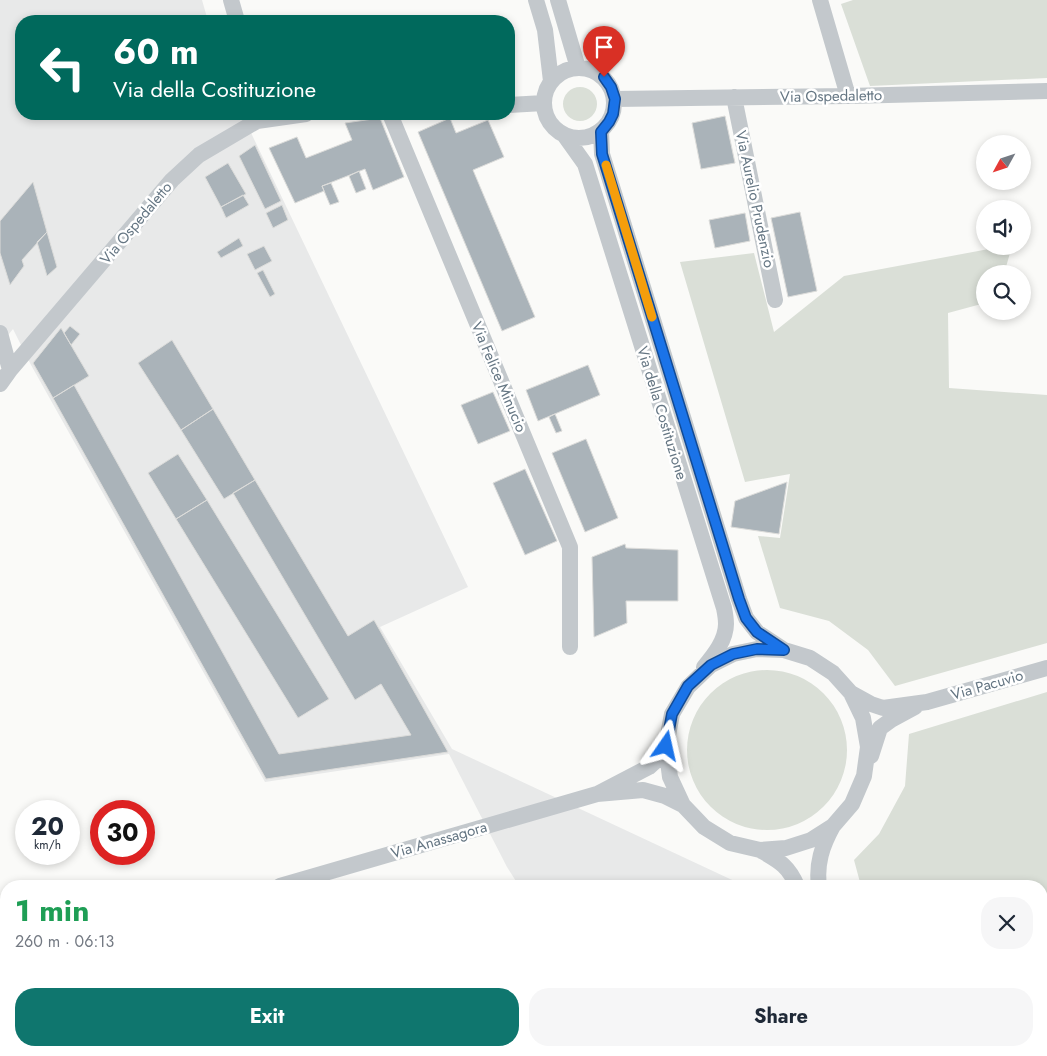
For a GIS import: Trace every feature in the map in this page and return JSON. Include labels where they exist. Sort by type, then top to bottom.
[{"type":"street","points":[[231,0],[235,15]]},
{"type":"street","points":[[536,0],[545,30],[552,81]]},
{"type":"street","points":[[558,0],[578,68]]},
{"type":"street","points":[[820,0],[848,96]]},
{"type":"street","points":[[515,105],[544,103],[546,92],[552,81],[564,71],[578,68],[595,71],[604,77],[611,87],[615,99],[613,114],[601,132],[586,138],[566,136]]},
{"type":"street","name":"Via Ospedaletto","points":[[615,99],[1047,91]]},
{"type":"street","name":"Via Aurelio Prudenzio","points":[[734,97],[775,300]]},
{"type":"street","name":"Via della Costituzione","points":[[544,103],[548,119],[556,129],[566,136],[585,164],[724,608],[725,635],[716,653],[688,686],[672,714],[666,746],[670,778],[683,805],[704,827],[730,843],[760,850],[786,848],[811,840],[833,826],[852,804],[864,776],[868,747],[863,718],[851,693],[833,673],[810,658],[784,650],[757,649],[733,654],[711,665],[688,686]]},
{"type":"street","name":"Via Ospedaletto","points":[[0,384],[172,180],[199,155],[252,120]]},
{"type":"street","name":"Via Felice Minucio","points":[[392,120],[570,547],[570,647]]},
{"type":"street","name":"Via della Costituzione","points":[[601,132],[602,154],[739,599],[746,618],[757,632],[784,650]]},
{"type":"street","points":[[0,333],[10,370]]},
{"type":"street","name":"Via Pacuvio","points":[[851,693],[883,708],[926,702],[1047,668]]},
{"type":"street","name":"Via Pacuvio","points":[[864,776],[880,728],[898,716],[926,702]]},
{"type":"street","name":"Via Anassagora","points":[[597,794],[649,767],[660,757],[666,746]]},
{"type":"street","name":"Via Anassagora","points":[[301,880],[597,794],[643,790],[665,796],[683,805]]},
{"type":"street","points":[[818,880],[817,872],[820,860],[826,840],[833,826]]},
{"type":"street","points":[[760,850],[781,862],[795,880]]},
{"type":"shaded area","points":[[0,0],[202,0],[206,15],[15,15],[15,120],[245,120],[468,587],[380,627],[452,749],[732,880],[515,880],[449,754],[265,782],[31,365],[13,329],[0,345]]},
{"type":"shaded area","points":[[853,0],[1047,0],[1047,78],[870,86],[841,4]]},
{"type":"shaded area","points":[[580,87],[587,88],[592,92],[596,97],[596,111],[592,116],[587,120],[580,121],[573,120],[568,116],[564,111],[563,104],[564,97],[568,92],[573,88]]},
{"type":"shaded area","points":[[976,251],[976,255],[1009,255],[1007,265],[976,265],[976,305],[948,313],[949,388],[1047,395],[1047,643],[895,686],[868,650],[829,621],[780,608],[758,536],[780,538],[790,474],[745,482],[680,262],[754,253],[774,332],[844,276]]},
{"type":"shaded area","points":[[775,670],[805,679],[824,693],[834,705],[841,719],[846,734],[846,766],[841,781],[834,795],[824,807],[812,817],[790,827],[775,830],[759,830],[744,827],[722,817],[700,795],[688,766],[687,742],[690,727],[700,705],[722,683],[751,671]]},
{"type":"shaded area","points":[[1047,692],[1047,880],[859,880],[854,860],[879,834],[905,786],[909,734]]},
{"type":"building","points":[[725,116],[735,163],[701,169],[692,123]]},
{"type":"building","points":[[381,120],[404,177],[373,190],[365,169],[322,186],[324,191],[295,203],[269,148],[297,137],[306,158],[352,140],[345,123]]},
{"type":"building","points":[[445,120],[451,120],[456,133],[488,120],[504,157],[473,170],[535,317],[502,331],[418,132]]},
{"type":"building","points":[[255,145],[281,201],[265,209],[239,156]]},
{"type":"building","points":[[228,163],[246,194],[221,207],[205,177]]},
{"type":"building","points":[[359,171],[366,189],[356,193],[349,176]]},
{"type":"building","points":[[33,182],[47,232],[22,260],[24,266],[10,285],[0,253],[0,221]]},
{"type":"building","points":[[331,183],[339,202],[330,205],[322,186]]},
{"type":"building","points":[[243,195],[249,205],[226,218],[221,207]]},
{"type":"building","points":[[282,205],[288,220],[273,228],[266,213]]},
{"type":"building","points":[[800,212],[817,291],[788,297],[771,218]]},
{"type":"building","points":[[745,213],[750,241],[715,248],[709,220]]},
{"type":"building","points":[[47,232],[57,267],[47,276],[37,242]]},
{"type":"building","points":[[239,238],[243,246],[221,258],[217,252]]},
{"type":"building","points":[[264,246],[272,261],[255,270],[247,254]]},
{"type":"building","points":[[263,270],[275,294],[270,297],[257,273]]},
{"type":"building","points":[[70,326],[80,334],[71,345],[64,333]]},
{"type":"building","points":[[61,328],[89,376],[53,398],[33,363]]},
{"type":"building","points":[[172,340],[213,409],[181,430],[138,363]]},
{"type":"building","points":[[588,365],[600,395],[538,421],[526,390]]},
{"type":"building","points":[[74,385],[279,754],[411,735],[381,684],[355,700],[233,493],[255,480],[348,636],[374,620],[448,752],[266,779],[53,398]]},
{"type":"building","points":[[493,392],[510,431],[478,444],[461,405]]},
{"type":"building","points":[[213,409],[255,480],[224,499],[181,430]]},
{"type":"building","points":[[555,414],[562,431],[556,433],[549,417]]},
{"type":"building","points":[[586,439],[618,518],[585,532],[552,453]]},
{"type":"building","points":[[178,454],[207,500],[176,519],[148,473]]},
{"type":"building","points":[[525,469],[557,541],[525,555],[493,483]]},
{"type":"building","points":[[787,482],[779,534],[731,527],[735,501]]},
{"type":"building","points":[[207,500],[329,699],[298,718],[176,519]]},
{"type":"building","points":[[625,544],[626,548],[678,550],[678,601],[626,601],[627,623],[594,637],[592,557]]},
{"type":"slow traffic","points":[[606,165],[652,317]]},
{"type":"route","points":[[604,77],[611,87],[615,99],[613,114],[601,132],[602,154],[739,599],[746,618],[757,632],[784,650],[757,649],[733,654],[711,665],[688,686],[672,714],[666,746]]}]
